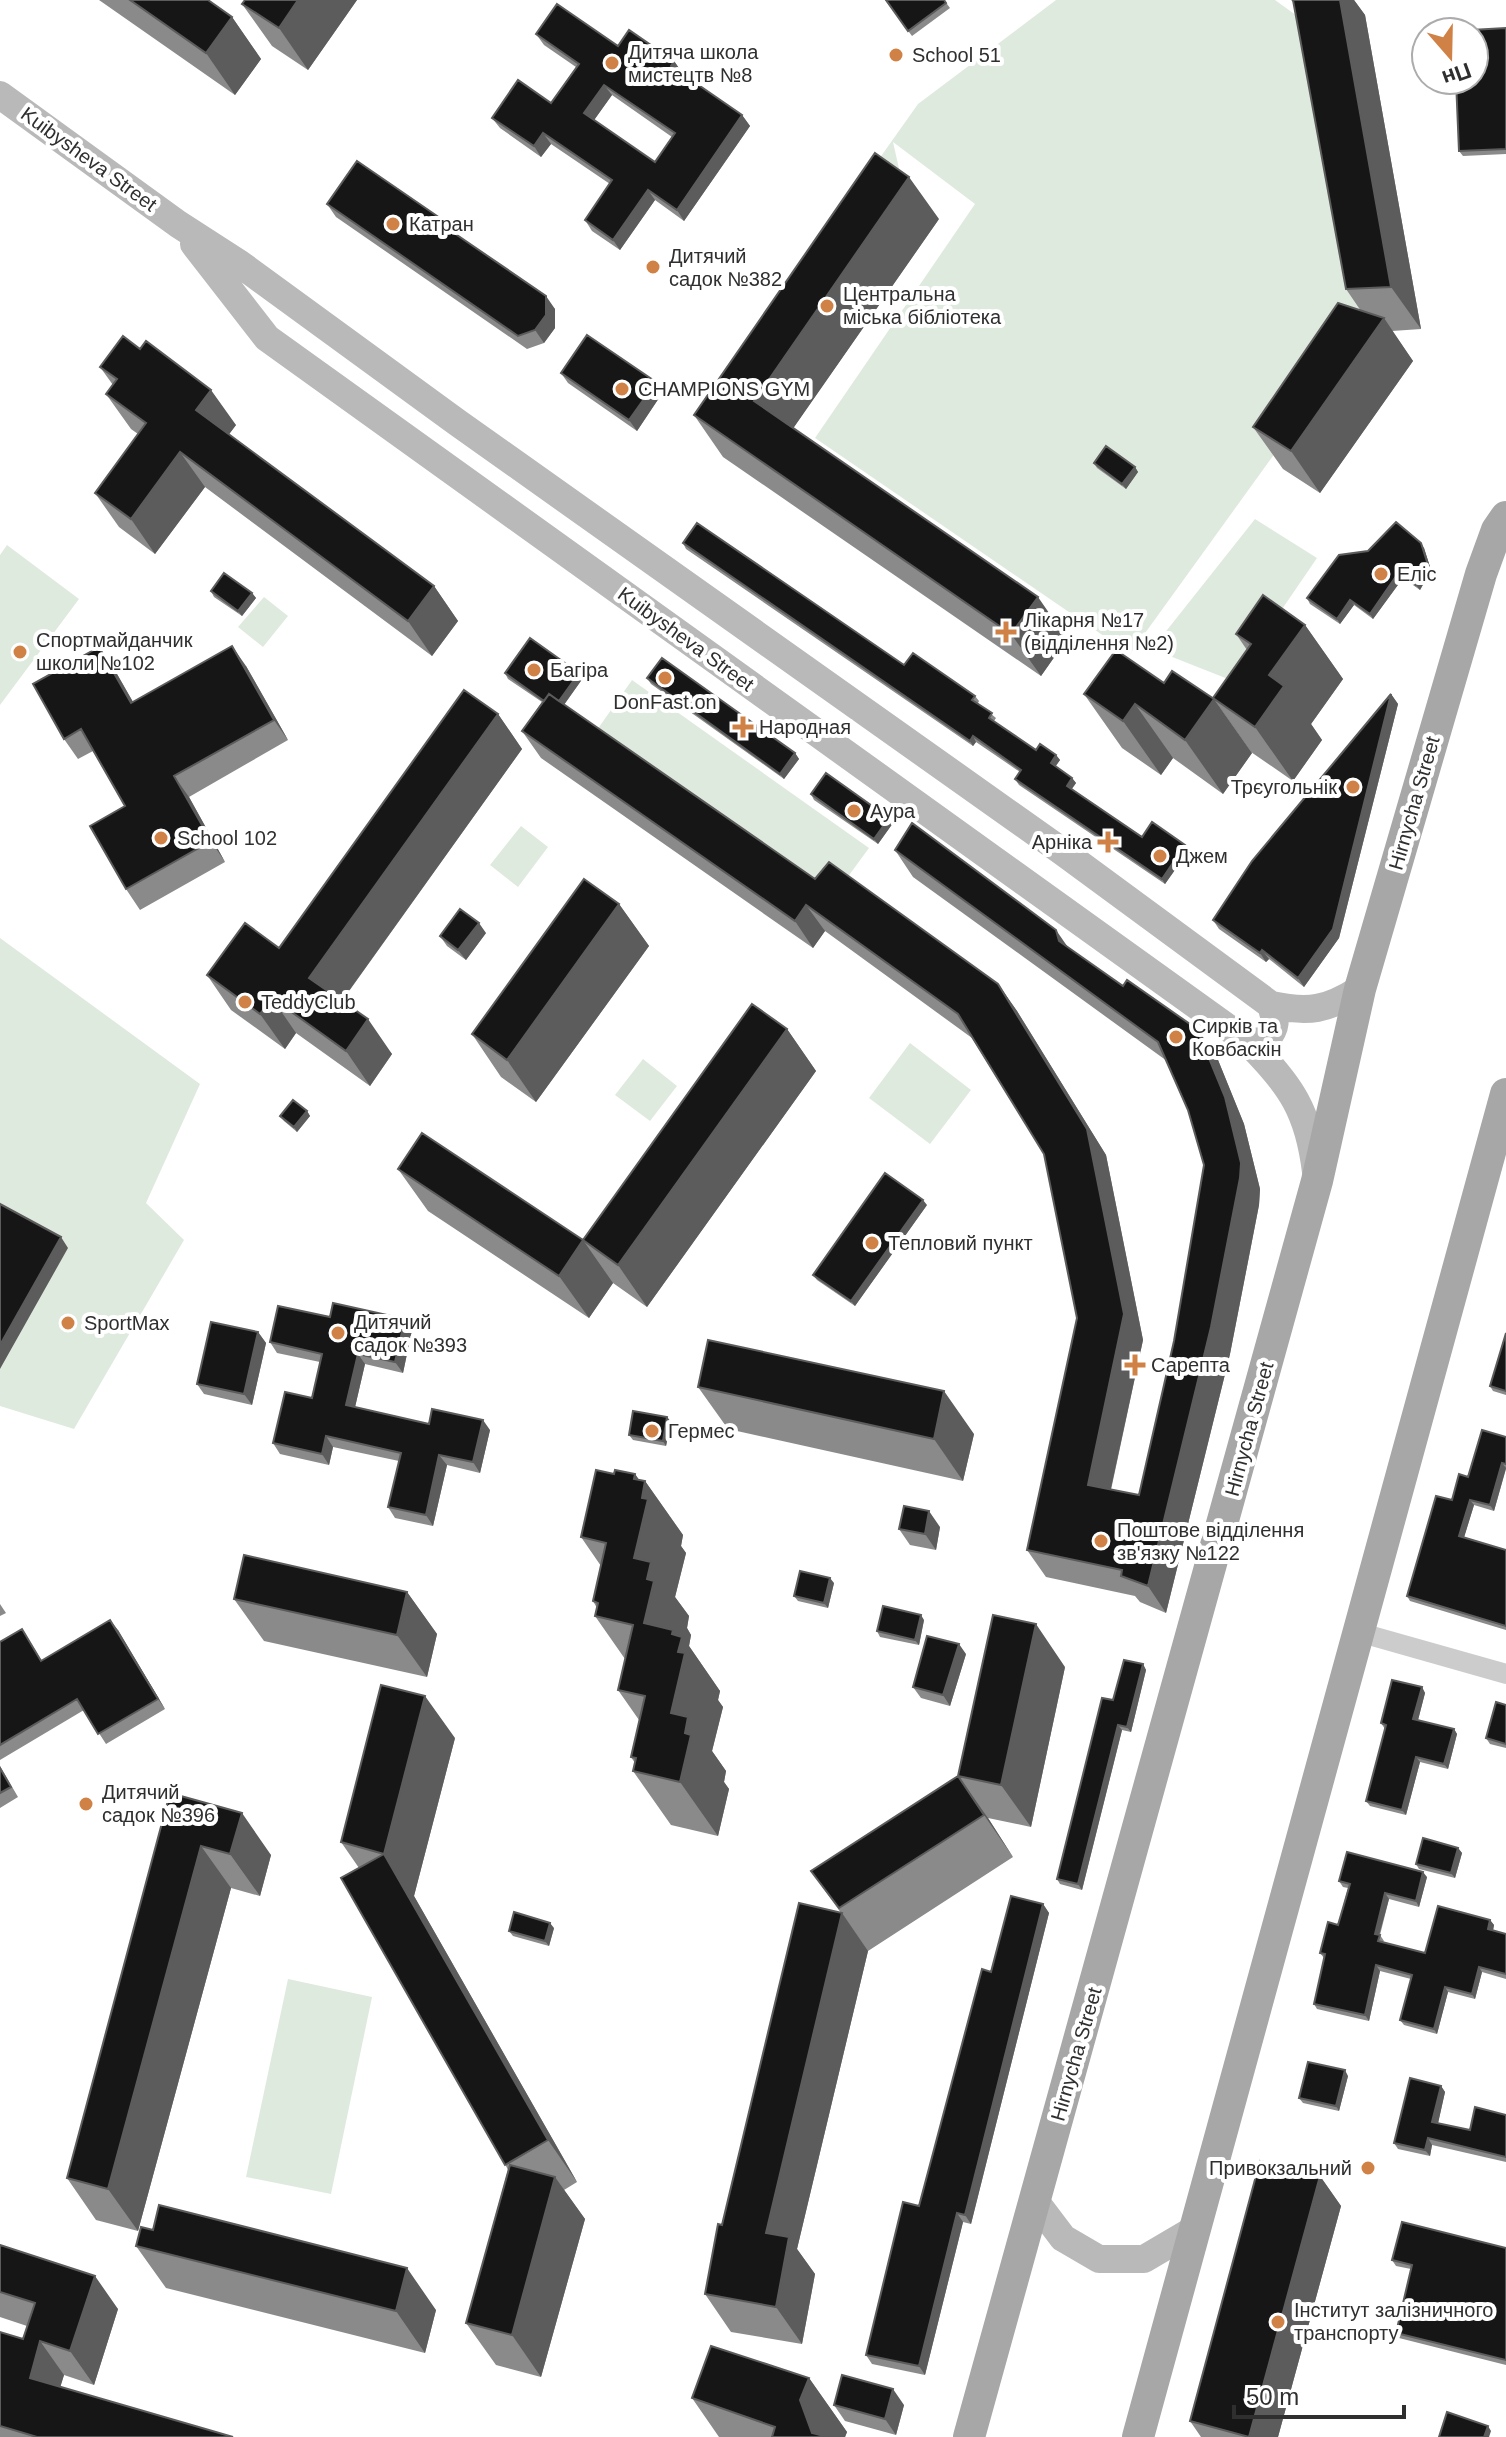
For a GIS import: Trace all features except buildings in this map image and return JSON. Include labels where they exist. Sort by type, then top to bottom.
[{"type":"main road","name":"Kuibysheva Street","points":[[0,95],[1063,852],[1271,1005],[1297,1011],[1319,1009],[1342,1001],[1360,989]]},
{"type":"main road","name":"Kuibysheva Street","points":[[178,224],[267,338],[1249,1043],[1276,1070],[1296,1099],[1312,1138],[1317,1181]]},
{"type":"main road","points":[[267,338],[261,320],[264,311],[271,304],[294,305]]},
{"type":"main road","name":"Hirnycha Street","points":[[969,2437],[1317,1181],[1360,989],[1481,574],[1497,530],[1506,517]]},
{"type":"main road","points":[[1249,1043],[1266,1040],[1273,1032],[1277,1022],[1271,1005]]},
{"type":"main road","points":[[1138,2437],[1506,1094]]},
{"type":"main road","points":[[1035,2201],[1063,2238],[1099,2259],[1144,2259],[1195,2229]]},
{"type":"street","points":[[1358,1632],[1506,1674]]},
{"type":"shaded area","points":[[1056,0],[1275,0],[1311,26],[1366,327],[1130,654],[815,438],[975,204],[893,142],[905,195],[724,378],[918,104]]},
{"type":"shaded area","points":[[1255,519],[1317,558],[1233,681],[1152,649]]},
{"type":"shaded area","name":"Спортмайданчик школи №102","points":[[7,545],[79,599],[0,705],[0,555]]},
{"type":"shaded area","points":[[264,597],[288,616],[263,647],[238,627]]},
{"type":"shaded area","points":[[632,680],[869,848],[833,897],[597,730]]},
{"type":"shaded area","points":[[521,826],[548,847],[518,887],[490,865]]},
{"type":"shaded area","points":[[0,938],[200,1084],[146,1203],[184,1240],[74,1429],[0,1406]]},
{"type":"shaded area","points":[[910,1043],[971,1090],[930,1144],[869,1098]]},
{"type":"shaded area","points":[[643,1059],[677,1086],[650,1121],[615,1095]]},
{"type":"shaded area","points":[[288,1979],[372,1997],[331,2194],[246,2177]]},
{"type":"place","name":"School 51","points":[[896,55]]},
{"type":"place","name":"Дитяча школа мистецтв №8","points":[[612,63]]},
{"type":"place","name":"Катран","points":[[393,224]]},
{"type":"place","name":"Дитячий садок №382","points":[[653,267]]},
{"type":"place","name":"Центральна міська бібліотека","points":[[827,306]]},
{"type":"place","name":"CHAMPIONS GYM","points":[[622,389]]},
{"type":"place","name":"Еліс","points":[[1381,574]]},
{"type":"place","name":"Лікарня №17 (відділення №2)","points":[[1006,632]]},
{"type":"place","name":"Спортмайданчик школи №102","points":[[20,652]]},
{"type":"place","name":"Багіра","points":[[534,670]]},
{"type":"place","name":"DonFast.on","points":[[665,678]]},
{"type":"place","name":"Народная","points":[[743,727]]},
{"type":"place","name":"Трєугольнік","points":[[1353,787]]},
{"type":"place","name":"Аура","points":[[854,811]]},
{"type":"place","name":"School 102","points":[[161,838]]},
{"type":"place","name":"Арніка","points":[[1108,842]]},
{"type":"place","name":"Джем","points":[[1160,856]]},
{"type":"place","name":"TeddyClub","points":[[245,1002]]},
{"type":"place","name":"Сирків та Ковбаскін","points":[[1176,1037]]},
{"type":"place","name":"Тепловий пункт","points":[[872,1243]]},
{"type":"place","name":"SportMax","points":[[68,1323]]},
{"type":"place","name":"Дитячий садок №393","points":[[338,1333]]},
{"type":"place","name":"Сарепта","points":[[1135,1365]]},
{"type":"place","name":"Гермес","points":[[652,1431]]},
{"type":"place","name":"Поштове відділення зв'язку №122","points":[[1101,1541]]},
{"type":"place","name":"Дитячий садок №396","points":[[86,1804]]},
{"type":"place","name":"Привокзальний","points":[[1368,2168]]},
{"type":"place","name":"Інститут залізничного транспорту","points":[[1278,2322]]}]
